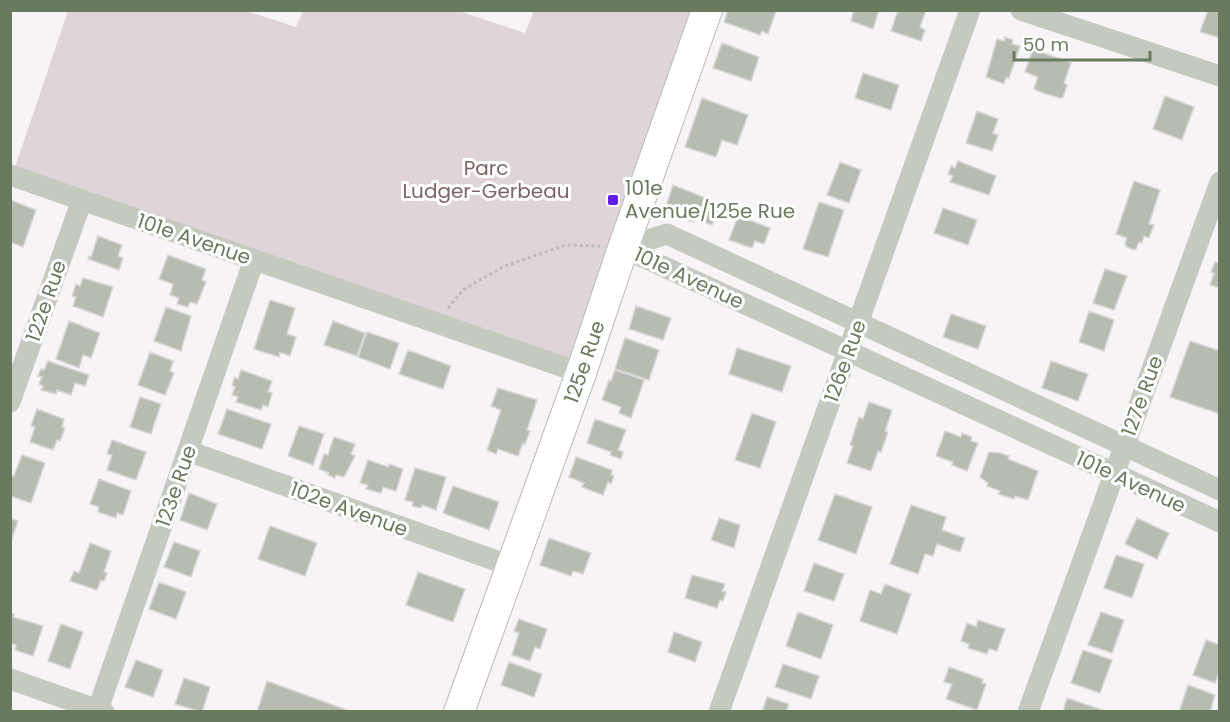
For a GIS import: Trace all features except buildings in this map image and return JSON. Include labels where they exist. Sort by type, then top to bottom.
[{"type":"main road","name":"125e Rue","points":[[459,711],[581,373],[707,10]]},
{"type":"street","name":"126e Rue","points":[[719,711],[970,10]]},
{"type":"street","points":[[1021,10],[1220,76]]},
{"type":"street","name":"101e Avenue","points":[[10,175],[581,373]]},
{"type":"street","name":"127e Rue","points":[[1028,711],[1220,182]]},
{"type":"street","name":"122e Rue","points":[[10,402],[82,200]]},
{"type":"street","name":"101e Avenue","points":[[623,248],[667,234],[1220,490]]},
{"type":"street","name":"101e Avenue","points":[[623,248],[1220,522]]},
{"type":"street","name":"123e Rue","points":[[100,711],[254,260]]},
{"type":"street","name":"102e Avenue","points":[[188,451],[511,567]]},
{"type":"street","points":[[10,679],[100,711]]},
{"type":"path","points":[[436,323],[464,289],[505,266],[566,245],[623,248]]},
{"type":"green space","name":"Parc Ludger-Gerbeau","points":[[456,10],[525,33],[534,11],[707,11],[581,373],[12,176],[68,11],[247,11],[296,27],[303,11]]},
{"type":"place","name":"101e Avenue/125e Rue","points":[[613,200]]}]
